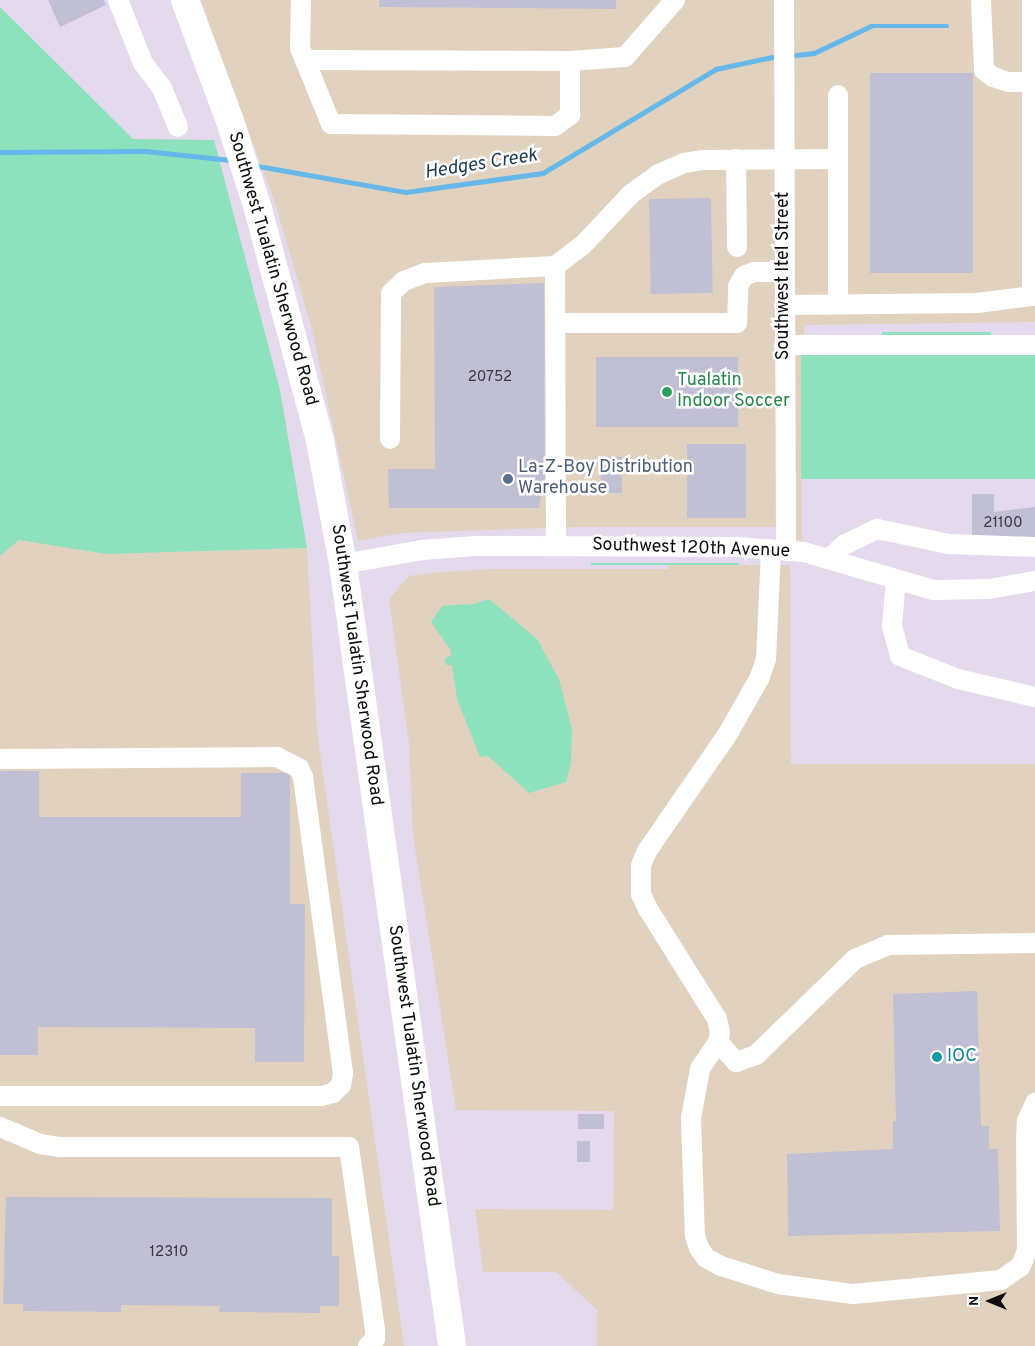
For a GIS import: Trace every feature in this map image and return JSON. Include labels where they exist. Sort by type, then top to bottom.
[{"type":"highway","name":"Southwest Tualatin Sherwood Road","points":[[185,0],[230,121],[289,316],[320,440],[343,564],[452,1346]]},
{"type":"street","points":[[118,0],[143,63],[162,88],[178,127]]},
{"type":"street","points":[[301,0],[300,48],[331,124],[555,126],[570,115],[570,61]]},
{"type":"street","points":[[305,60],[570,61],[625,58],[675,0]]},
{"type":"street","name":"Southwest Itel Street","points":[[718,1042],[717,1019],[669,945],[641,894],[641,865],[647,851],[726,735],[759,679],[766,659],[778,550],[784,346],[784,0]]},
{"type":"street","points":[[981,0],[984,70],[992,77],[1008,82],[1032,82]]},
{"type":"street","points":[[784,305],[977,303],[1034,296],[1032,0]]},
{"type":"street","points":[[838,94],[838,304]]},
{"type":"street","points":[[390,439],[391,293],[404,281],[425,273],[555,266],[582,246],[631,194],[659,174],[684,163],[736,159],[838,159]]},
{"type":"street","points":[[736,159],[737,247]]},
{"type":"street","points":[[555,266],[556,545]]},
{"type":"street","points":[[556,322],[737,323],[738,286],[744,276],[754,272],[784,272]]},
{"type":"street","points":[[784,346],[1035,345]]},
{"type":"street","points":[[829,559],[844,545],[877,529],[949,544],[1035,547]]},
{"type":"street","name":"Southwest 120th Avenue","points":[[343,564],[422,550],[556,545],[778,550],[829,559],[933,590],[989,589],[1035,581]]},
{"type":"street","points":[[896,579],[892,626],[900,656],[958,679],[1035,697]]},
{"type":"street","points":[[0,759],[277,757],[299,768],[303,777],[343,1073],[341,1085],[333,1093],[322,1096],[0,1096]]},
{"type":"street","points":[[1035,943],[888,945],[854,959],[756,1055],[736,1062],[718,1042],[700,1069],[692,1107],[695,1236],[706,1258],[785,1286],[879,1294],[1001,1280],[1011,1275],[1021,1266],[1027,1250],[1026,1139],[1027,1121],[1035,1103]]},
{"type":"street","points":[[0,1127],[40,1144],[60,1147],[349,1146],[375,1330],[375,1339],[368,1346]]},
{"type":"shaded area","points":[[200,0],[1035,0],[1035,322],[805,325],[801,360],[802,542],[779,527],[575,527],[402,533],[358,541],[311,326],[276,206]]},
{"type":"shaded area","points":[[19,540],[106,554],[307,548],[317,731],[404,1346],[0,1346],[0,556]]},
{"type":"shaded area","points":[[668,565],[790,565],[791,764],[1035,764],[1035,1346],[597,1346],[597,1310],[556,1272],[483,1272],[475,1209],[613,1210],[614,1111],[456,1110],[413,835],[409,744],[389,599],[409,576],[440,572],[490,569],[668,569]]},
{"type":"green space","points":[[0,7],[133,139],[214,140],[280,390],[307,548],[106,554],[19,540],[0,556]]},
{"type":"green space","points":[[882,332],[991,332],[991,335],[882,335]]},
{"type":"green space","points":[[801,353],[1035,353],[1035,479],[801,479]]},
{"type":"green space","points":[[591,563],[739,563],[739,565],[591,565]]},
{"type":"green space","points":[[489,599],[537,639],[559,679],[572,730],[571,763],[566,782],[529,793],[488,756],[480,757],[457,699],[452,665],[446,665],[445,658],[451,656],[450,649],[431,622],[442,606],[474,604]]},
{"type":"building","points":[[48,0],[104,0],[106,5],[60,27]]},
{"type":"building","points":[[379,0],[616,0],[616,9],[379,7]]},
{"type":"building","points":[[870,73],[973,73],[973,273],[870,273]]},
{"type":"building","points":[[711,198],[713,293],[651,294],[649,199]]},
{"type":"building","points":[[544,283],[545,476],[539,508],[389,508],[388,469],[435,469],[434,287]]},
{"type":"building","name":"Tualatin Indoor Soccer","points":[[596,357],[738,357],[738,427],[596,427]]},
{"type":"building","points":[[687,444],[746,444],[746,518],[687,518]]},
{"type":"building","points":[[601,457],[622,457],[622,493],[601,493]]},
{"type":"building","points":[[972,494],[994,494],[994,512],[1035,507],[1035,537],[972,537]]},
{"type":"building","points":[[0,771],[39,771],[39,817],[241,817],[241,773],[290,773],[290,904],[305,904],[304,1062],[255,1062],[255,1028],[38,1027],[38,1055],[0,1055]]},
{"type":"building","name":"IOC","points":[[977,991],[981,1126],[989,1126],[989,1149],[998,1149],[1000,1231],[788,1236],[787,1154],[893,1149],[893,1121],[896,1121],[893,994]]},
{"type":"building","points":[[578,1114],[604,1114],[604,1129],[578,1129]]},
{"type":"building","points":[[577,1141],[590,1141],[590,1162],[577,1162]]},
{"type":"building","points":[[6,1197],[332,1198],[332,1256],[339,1256],[339,1306],[320,1306],[320,1313],[219,1312],[220,1306],[121,1305],[121,1312],[23,1311],[23,1304],[3,1304]]},
{"type":"waterway","name":"Hedges Creek","points":[[796,55],[814,53],[871,26],[947,26]]},
{"type":"waterway","name":"Hedges Creek","points":[[258,166],[406,192],[543,173],[716,69],[772,57]]},
{"type":"waterway","name":"Hedges Creek","points":[[0,152],[146,151],[230,160]]},
{"type":"place","name":"Tualatin Indoor Soccer","points":[[667,392]]},
{"type":"place","name":"La-Z-Boy Distribution Warehouse","points":[[508,479]]},
{"type":"place","name":"IOC","points":[[937,1057]]}]
